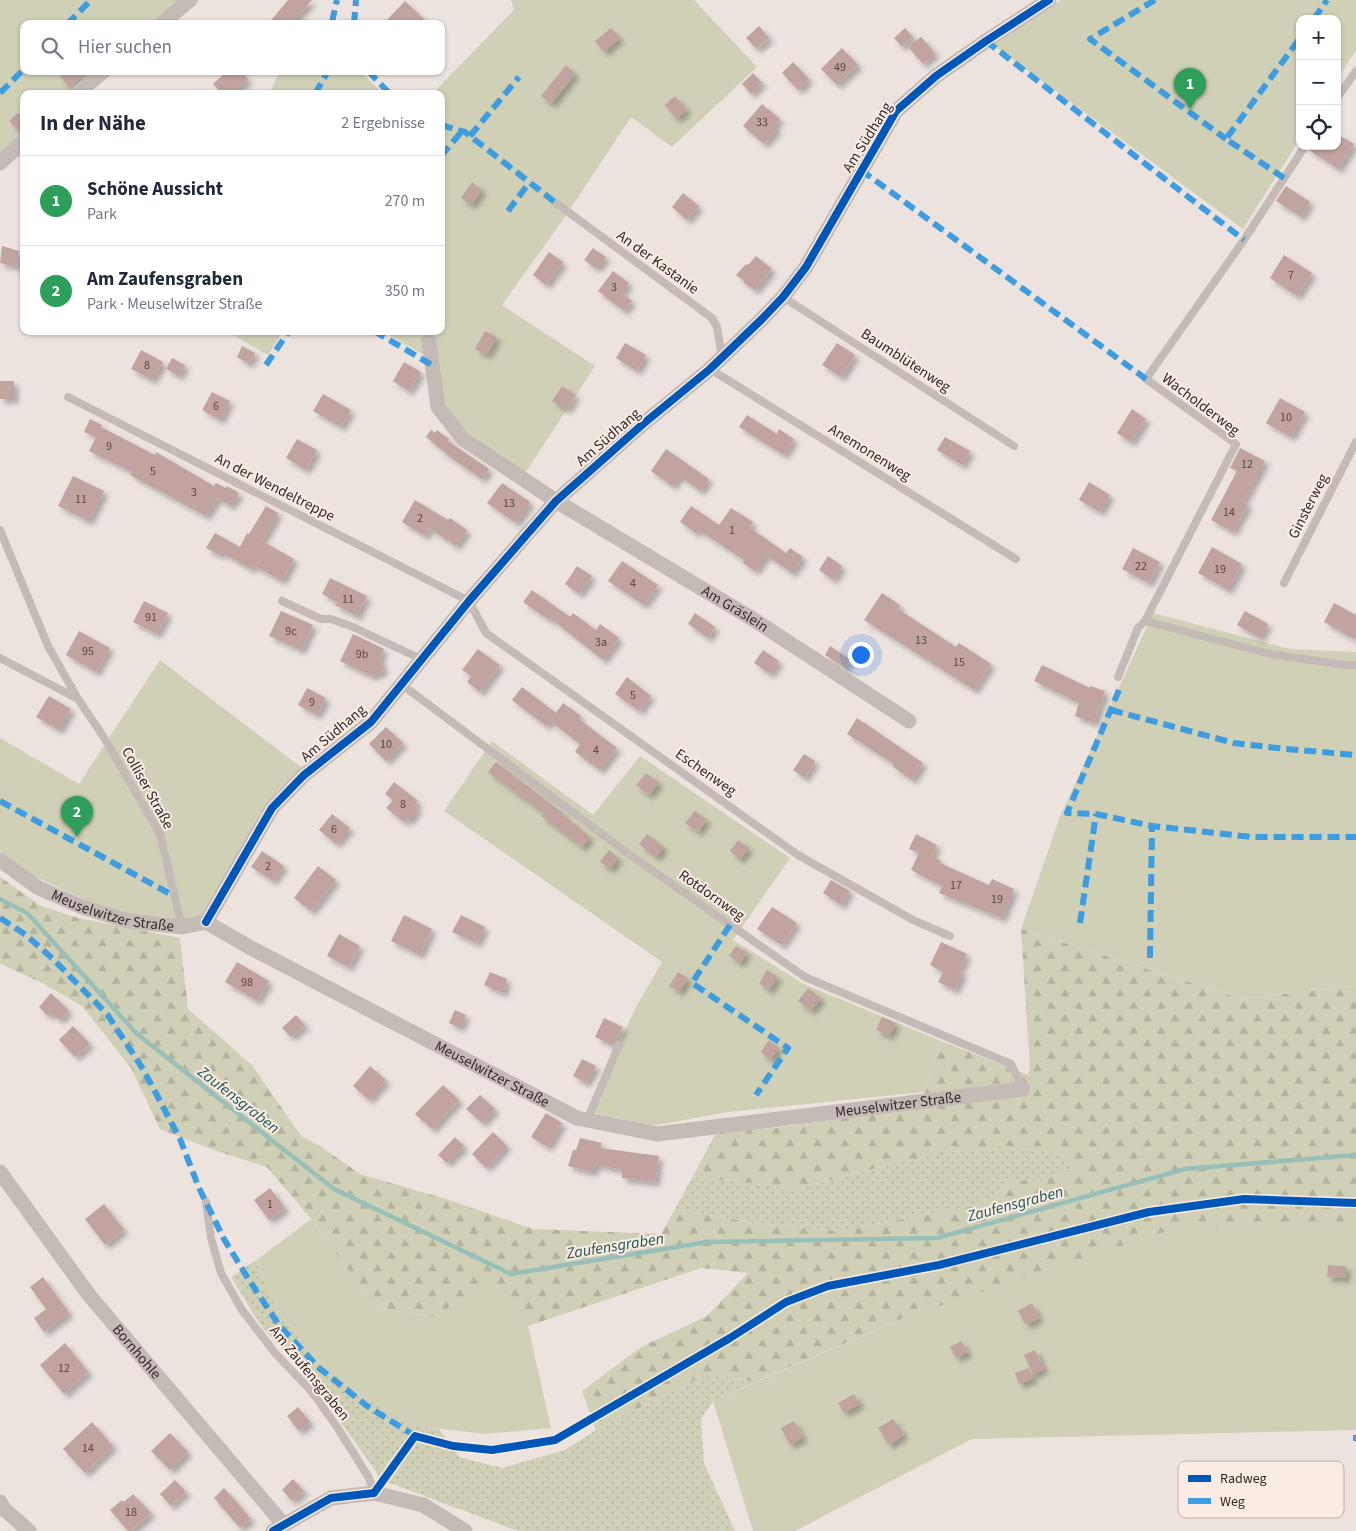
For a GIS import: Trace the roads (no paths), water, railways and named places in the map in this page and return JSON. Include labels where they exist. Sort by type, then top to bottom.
[{"type":"street","points":[[167,20],[190,0]]},
{"type":"street","name":"Am Südhang","points":[[206,922],[272,808],[304,775],[371,722],[469,601],[556,501],[643,424],[710,369],[783,297],[806,267],[896,111],[936,76],[1049,0]]},
{"type":"street","points":[[81,90],[99,75]]},
{"type":"street","points":[[0,163],[20,145]]},
{"type":"street","points":[[429,341],[438,407],[463,439],[556,501]]},
{"type":"street","name":"Am Gräslein","points":[[556,501],[756,622],[909,721]]},
{"type":"street","name":"Meuselwitzer Straße","points":[[0,860],[37,887],[82,907],[128,921],[182,927],[206,922],[251,948],[577,1118],[657,1134],[1023,1089]]},
{"type":"street","name":"Bornhohle","points":[[0,1172],[89,1295],[279,1528]]},
{"type":"street","points":[[279,1528],[331,1498],[374,1493],[423,1505],[465,1531]]},
{"type":"street","points":[[0,1502],[4,1509],[29,1531]]},
{"type":"lane","points":[[1341,92],[1356,70]]},
{"type":"lane","name":"Wacholderweg","points":[[1118,676],[1138,628],[1144,621],[1236,444],[1146,379],[1244,240],[1302,150]]},
{"type":"lane","name":"An der Kastanie","points":[[556,203],[712,318],[717,327],[722,357]]},
{"type":"lane","name":"Baumblütenweg","points":[[783,297],[1014,446]]},
{"type":"lane","name":"Anemonenweg","points":[[710,369],[1016,559]]},
{"type":"lane","name":"An der Wendeltreppe","points":[[68,397],[469,601]]},
{"type":"lane","name":"Ginsterweg","points":[[1284,582],[1356,442]]},
{"type":"lane","name":"Colliser Straße","points":[[0,530],[48,646],[78,700],[104,736],[160,834],[182,927]]},
{"type":"lane","points":[[282,601],[321,619],[331,619],[353,627],[422,660]]},
{"type":"lane","name":"Eschenweg","points":[[469,601],[486,633],[798,855],[913,920],[950,936]]},
{"type":"lane","points":[[1144,621],[1270,654],[1356,665]]},
{"type":"lane","name":"Colliser Straße","points":[[0,658],[78,700]]},
{"type":"lane","name":"Rotdornweg","points":[[401,684],[626,852],[805,977],[1011,1064],[1023,1089]]},
{"type":"lane","points":[[587,1120],[619,1046]]},
{"type":"lane","points":[[374,1493],[415,1436],[453,1446],[492,1450],[555,1440],[730,1338],[786,1302],[828,1286],[939,1265],[1149,1212],[1244,1199],[1356,1203]]},
{"type":"lane","name":"Am Zaufensgraben","points":[[206,1202],[212,1238],[221,1273],[242,1310],[275,1353],[312,1392],[337,1427],[369,1478],[374,1493]]},
{"type":"waterway","name":"Zaufensgraben","points":[[0,899],[27,913],[137,1034],[334,1189],[511,1274],[707,1242],[937,1238],[1185,1169],[1356,1155]]},
{"type":"place","name":"Schöne Aussicht","points":[[1190,109]]},
{"type":"place","name":"Am Zaufensgraben","points":[[77,837]]}]
